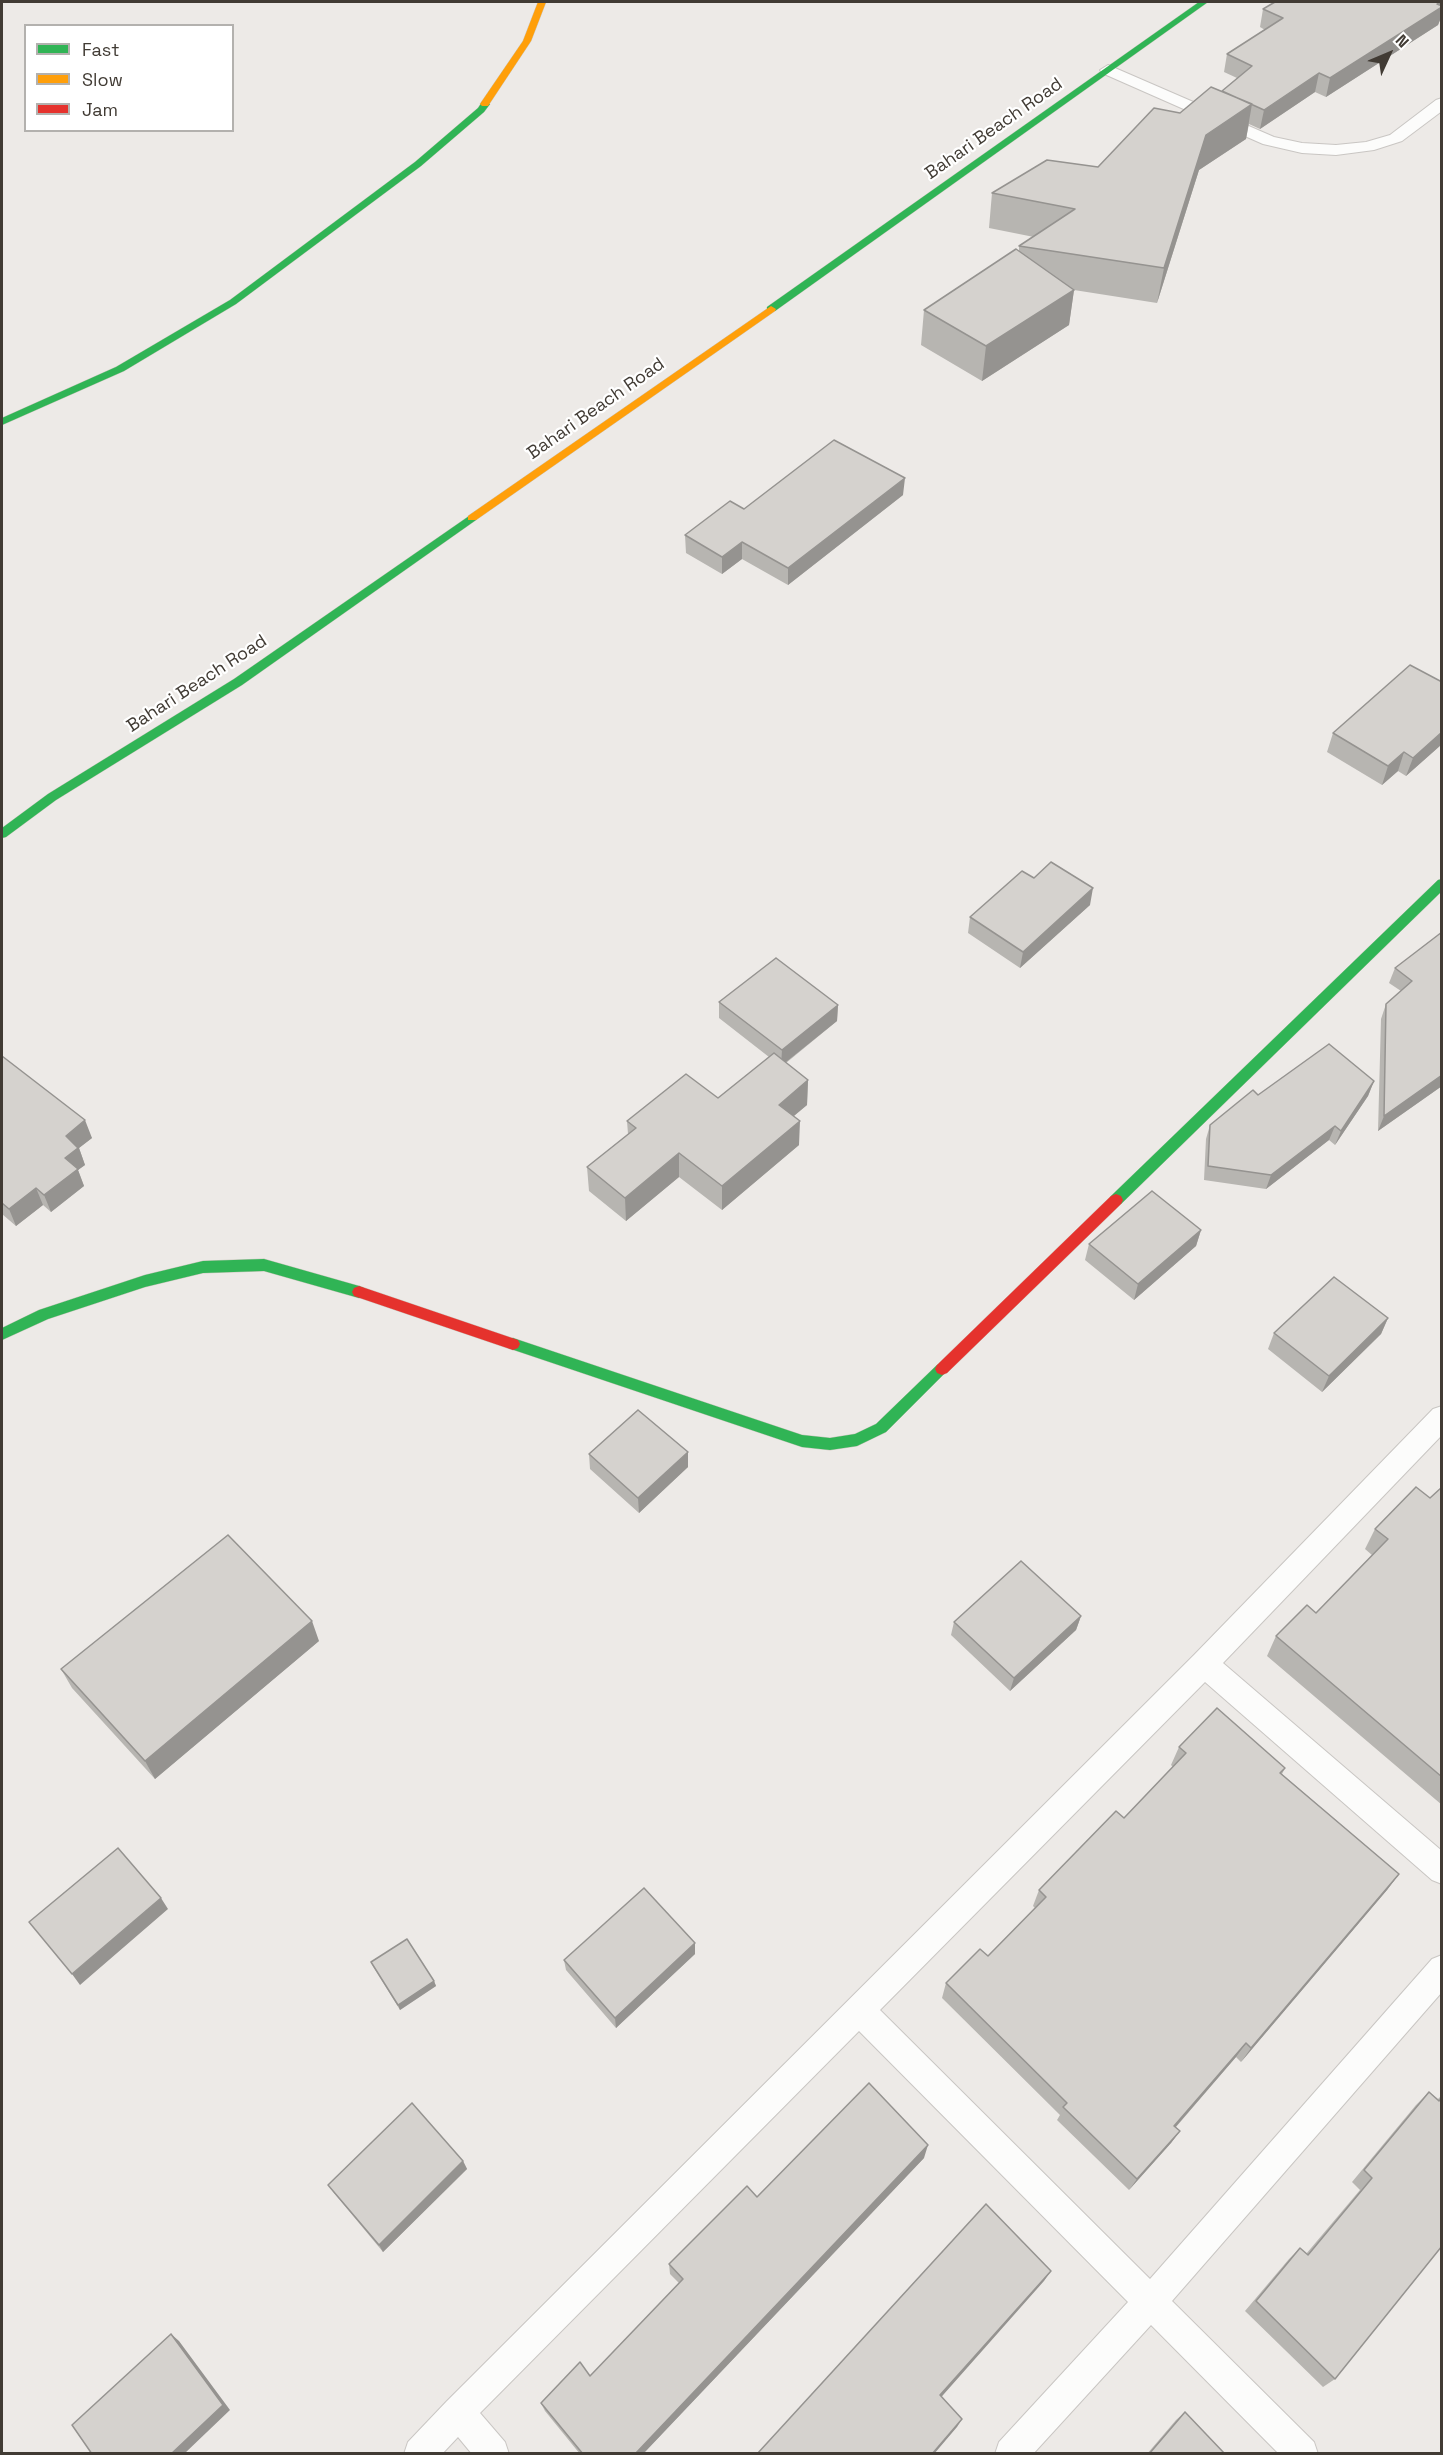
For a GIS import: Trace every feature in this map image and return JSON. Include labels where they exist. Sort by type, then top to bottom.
[{"type":"street","points":[[2,422],[120,369],[233,302],[418,164],[481,110],[526,41],[542,2]]},
{"type":"street","name":"Bahari Beach Road","points":[[2,834],[52,796],[238,682],[807,284],[1204,2]]},
{"type":"street","points":[[2,1334],[44,1314],[145,1281],[203,1267],[264,1265],[322,1280],[802,1441],[830,1444],[857,1440],[881,1428],[1442,883]]},
{"type":"lane","points":[[1108,70],[1269,141],[1302,148],[1336,150],[1368,147],[1396,138],[1442,102]]},
{"type":"lane","points":[[420,2454],[458,2412],[1204,1664],[1442,1417]]},
{"type":"lane","points":[[1204,1664],[1442,1870]]},
{"type":"lane","points":[[1011,2454],[1151,2301],[1442,1969]]},
{"type":"lane","points":[[858,2009],[1302,2454]]},
{"type":"lane","points":[[458,2412],[493,2454]]},
{"type":"building","points":[[1275,2],[1440,2],[1437,4],[1442,7],[1330,78],[1319,73],[1264,110],[1222,91],[1252,66],[1227,54],[1283,18],[1263,9]]},
{"type":"building","points":[[1211,87],[1252,104],[1206,135],[1164,268],[1019,246],[1075,209],[992,193],[1047,160],[1098,167],[1154,108],[1180,113]]},
{"type":"building","points":[[1016,249],[1074,290],[986,346],[924,310]]},
{"type":"building","points":[[834,440],[905,478],[788,568],[742,542],[722,557],[685,535],[730,501],[744,509]]},
{"type":"building","points":[[1410,665],[1442,682],[1442,732],[1413,758],[1404,752],[1388,766],[1333,733]]},
{"type":"building","points":[[1051,862],[1093,888],[1023,952],[970,917],[1022,871],[1034,878]]},
{"type":"building","points":[[1442,932],[1442,1075],[1384,1116],[1386,1004],[1412,981],[1395,968]]},
{"type":"building","points":[[776,958],[838,1005],[782,1050],[719,1002]]},
{"type":"building","points":[[1329,1044],[1374,1081],[1341,1131],[1335,1126],[1271,1175],[1208,1166],[1210,1125],[1253,1090],[1258,1095]]},
{"type":"building","points":[[774,1053],[808,1080],[779,1105],[800,1121],[722,1186],[679,1153],[625,1198],[587,1167],[636,1128],[627,1121],[686,1074],[718,1098]]},
{"type":"building","points":[[2,1056],[85,1120],[66,1136],[78,1148],[65,1158],[78,1169],[44,1195],[36,1188],[9,1209],[2,1203]]},
{"type":"building","points":[[1152,1191],[1201,1230],[1138,1284],[1089,1244]]},
{"type":"building","points":[[1334,1277],[1388,1318],[1329,1376],[1274,1333]]},
{"type":"building","points":[[638,1410],[688,1452],[638,1498],[589,1454]]},
{"type":"building","points":[[1416,1487],[1430,1498],[1442,1487],[1442,1777],[1276,1636],[1307,1605],[1316,1613],[1388,1539],[1375,1529]]},
{"type":"building","points":[[228,1535],[312,1621],[145,1761],[61,1669]]},
{"type":"building","points":[[1021,1561],[1081,1616],[1014,1678],[954,1622]]},
{"type":"building","points":[[1217,1708],[1285,1768],[1280,1773],[1399,1874],[1251,2048],[1246,2043],[1174,2126],[1180,2131],[1137,2179],[1063,2107],[1067,2103],[946,1983],[980,1949],[988,1956],[1046,1897],[1039,1890],[1116,1811],[1124,1818],[1186,1753],[1179,1747]]},
{"type":"building","points":[[118,1848],[161,1898],[72,1974],[29,1922]]},
{"type":"building","points":[[644,1888],[695,1943],[615,2018],[564,1960]]},
{"type":"building","points":[[407,1939],[434,1981],[398,2005],[371,1962]]},
{"type":"building","points":[[869,2083],[928,2145],[635,2454],[583,2454],[541,2403],[580,2362],[590,2376],[683,2279],[669,2264],[747,2186],[757,2197]]},
{"type":"building","points":[[1429,2092],[1439,2101],[1442,2098],[1442,2246],[1335,2379],[1256,2301],[1300,2248],[1308,2255],[1372,2178],[1364,2170]]},
{"type":"building","points":[[412,2103],[463,2161],[379,2245],[328,2185]]},
{"type":"building","points":[[986,2204],[1051,2271],[940,2395],[962,2419],[932,2454],[757,2454]]},
{"type":"building","points":[[171,2334],[223,2405],[171,2454],[92,2454],[72,2425]]},
{"type":"building","points":[[1185,2412],[1225,2454],[1149,2454]]},
{"type":"traffic: fast","points":[[771,309],[1204,2]]},
{"type":"traffic: fast","points":[[2,422],[120,369],[233,302],[418,164],[481,110],[485,104]]},
{"type":"traffic: fast","points":[[2,834],[52,797],[238,682],[472,518]]},
{"type":"traffic: fast","points":[[1116,1200],[1442,883]]},
{"type":"traffic: fast","points":[[2,1334],[44,1314],[145,1281],[203,1267],[264,1265],[359,1292]]},
{"type":"traffic: fast","points":[[513,1344],[802,1441],[830,1444],[857,1440],[881,1428],[942,1369]]},
{"type":"traffic: slow","points":[[485,104],[527,41],[542,2]]},
{"type":"traffic: slow","points":[[472,518],[771,309]]},
{"type":"traffic: jam","points":[[942,1369],[1116,1200]]},
{"type":"traffic: jam","points":[[359,1292],[513,1344]]}]
